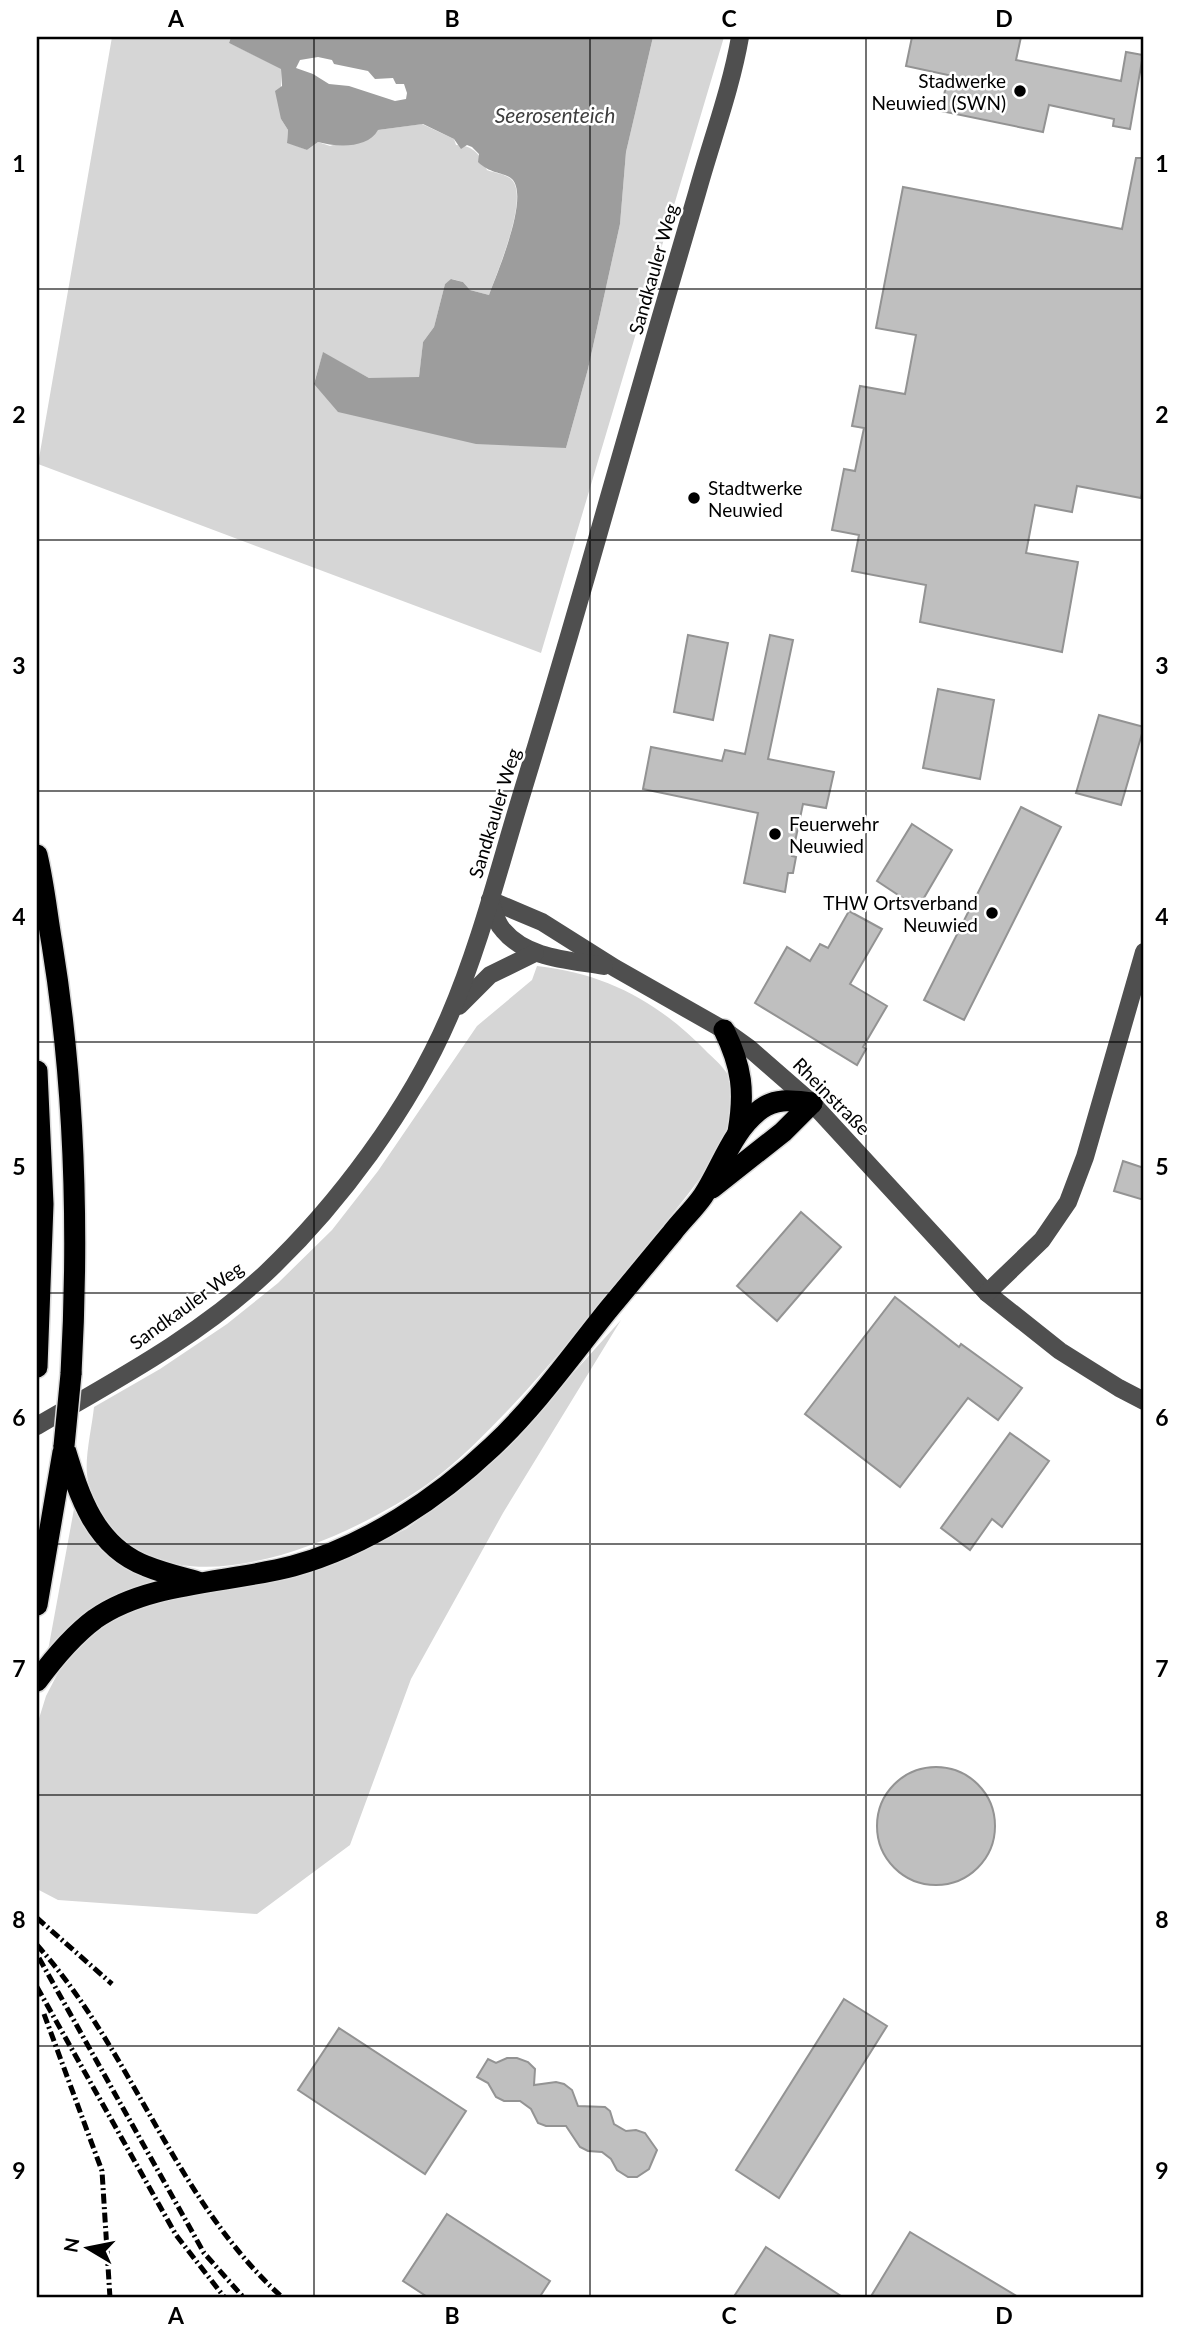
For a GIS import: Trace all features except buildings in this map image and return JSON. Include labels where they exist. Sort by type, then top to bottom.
[{"type":"highway","points":[[37,855],[59,989],[71,1108],[76,1229],[71,1374],[64,1446],[37,1605]]},
{"type":"highway","points":[[724,1030],[736,1054],[742,1080],[743,1107],[738,1133]]},
{"type":"highway","points":[[37,1071],[43,1203],[37,1367]]},
{"type":"highway","points":[[37,1681],[80,1632],[114,1608],[198,1582],[254,1575],[295,1565],[328,1553],[399,1518],[435,1494],[493,1447],[514,1423],[702,1196],[738,1133],[754,1114],[773,1102],[783,1100],[812,1103]]},
{"type":"highway","points":[[702,1196],[783,1132],[812,1103]]},
{"type":"highway","points":[[37,1180],[43,1203]]},
{"type":"highway","points":[[64,1446],[85,1507],[94,1525],[109,1543],[125,1556],[145,1566],[198,1582]]},
{"type":"street","name":"Sandkauler Weg","points":[[37,1426],[174,1343],[264,1275],[305,1234],[383,1133],[413,1086],[447,1021],[490,900],[741,41]]},
{"type":"street","name":"Rheinstraße","points":[[490,900],[501,928],[516,943],[535,953],[615,968]]},
{"type":"street","name":"Rheinstraße","points":[[490,900],[541,922],[750,1048],[812,1103],[987,1293],[1059,1351],[1144,1401]]},
{"type":"street","points":[[987,1293],[1042,1240],[1068,1202],[1085,1157],[1144,952]]},
{"type":"street","points":[[447,1021],[467,995],[489,975],[535,953]]},
{"type":"shaded area","points":[[112,37],[231,37],[229,43],[281,68],[281,119],[288,130],[287,142],[307,150],[318,142],[330,146],[378,130],[422,124],[454,139],[456,145],[472,149],[479,155],[487,170],[510,178],[516,189],[517,202],[510,236],[489,295],[470,290],[463,282],[452,279],[445,284],[434,327],[423,342],[419,378],[369,378],[323,353],[314,383],[566,448],[588,369],[620,224],[626,152],[653,37],[724,37],[541,653],[38,464]]},
{"type":"shaded area","points":[[537,966],[586,976],[630,993],[670,1019],[720,1064],[731,1082],[734,1097],[730,1132],[725,1144],[672,1215],[548,1366],[481,1438],[429,1483],[358,1525],[314,1544],[268,1558],[223,1566],[179,1565],[141,1552],[110,1525],[98,1508],[90,1488],[87,1459],[94,1407],[160,1369],[227,1324],[278,1283],[332,1230],[378,1171],[477,1026],[532,980]]},
{"type":"shaded area","points":[[621,1320],[503,1513],[411,1679],[350,1845],[257,1914],[58,1900],[37,1889],[37,1725],[46,1696],[61,1667],[81,1642],[105,1624],[138,1607],[289,1579],[342,1560],[406,1529],[456,1493],[496,1459]]},
{"type":"shaded area","points":[[74,1509],[109,1555],[130,1568],[161,1578],[160,1585],[47,1656]]},
{"type":"water","name":"Seerosenteich","points":[[231,37],[653,37],[626,152],[620,224],[588,369],[566,448],[476,444],[338,412],[314,384],[323,352],[369,378],[419,377],[423,342],[434,327],[445,284],[451,279],[463,282],[470,290],[489,295],[515,218],[517,188],[509,177],[487,169],[478,162],[479,154],[472,147],[467,145],[461,149],[454,139],[423,124],[378,130],[367,141],[351,145],[318,142],[307,150],[287,143],[288,130],[281,119],[275,91],[282,86],[281,69],[229,43]],"holes":[[[318,57],[332,60],[334,64],[368,71],[375,79],[393,78],[396,84],[404,84],[406,99],[395,101],[349,86],[329,84],[296,68],[300,60]]]},
{"type":"railway","points":[[37,1918],[112,1984]]},
{"type":"railway","points":[[37,1945],[71,1987],[101,2032],[183,2172],[213,2217],[245,2259],[283,2298]]},
{"type":"railway","points":[[39,1958],[204,2253],[244,2298]]},
{"type":"railway","points":[[37,1987],[176,2235],[225,2298]]},
{"type":"railway","points":[[44,2014],[102,2171],[110,2298]]},
{"type":"place","name":"Stadwerke Neuwied (SWN)","points":[[1020,91]]},
{"type":"place","name":"Stadtwerke Neuwied","points":[[694,498]]},
{"type":"place","name":"Feuerwehr Neuwied","points":[[775,834]]},
{"type":"place","name":"THW Ortsverband Neuwied","points":[[992,913]]}]
